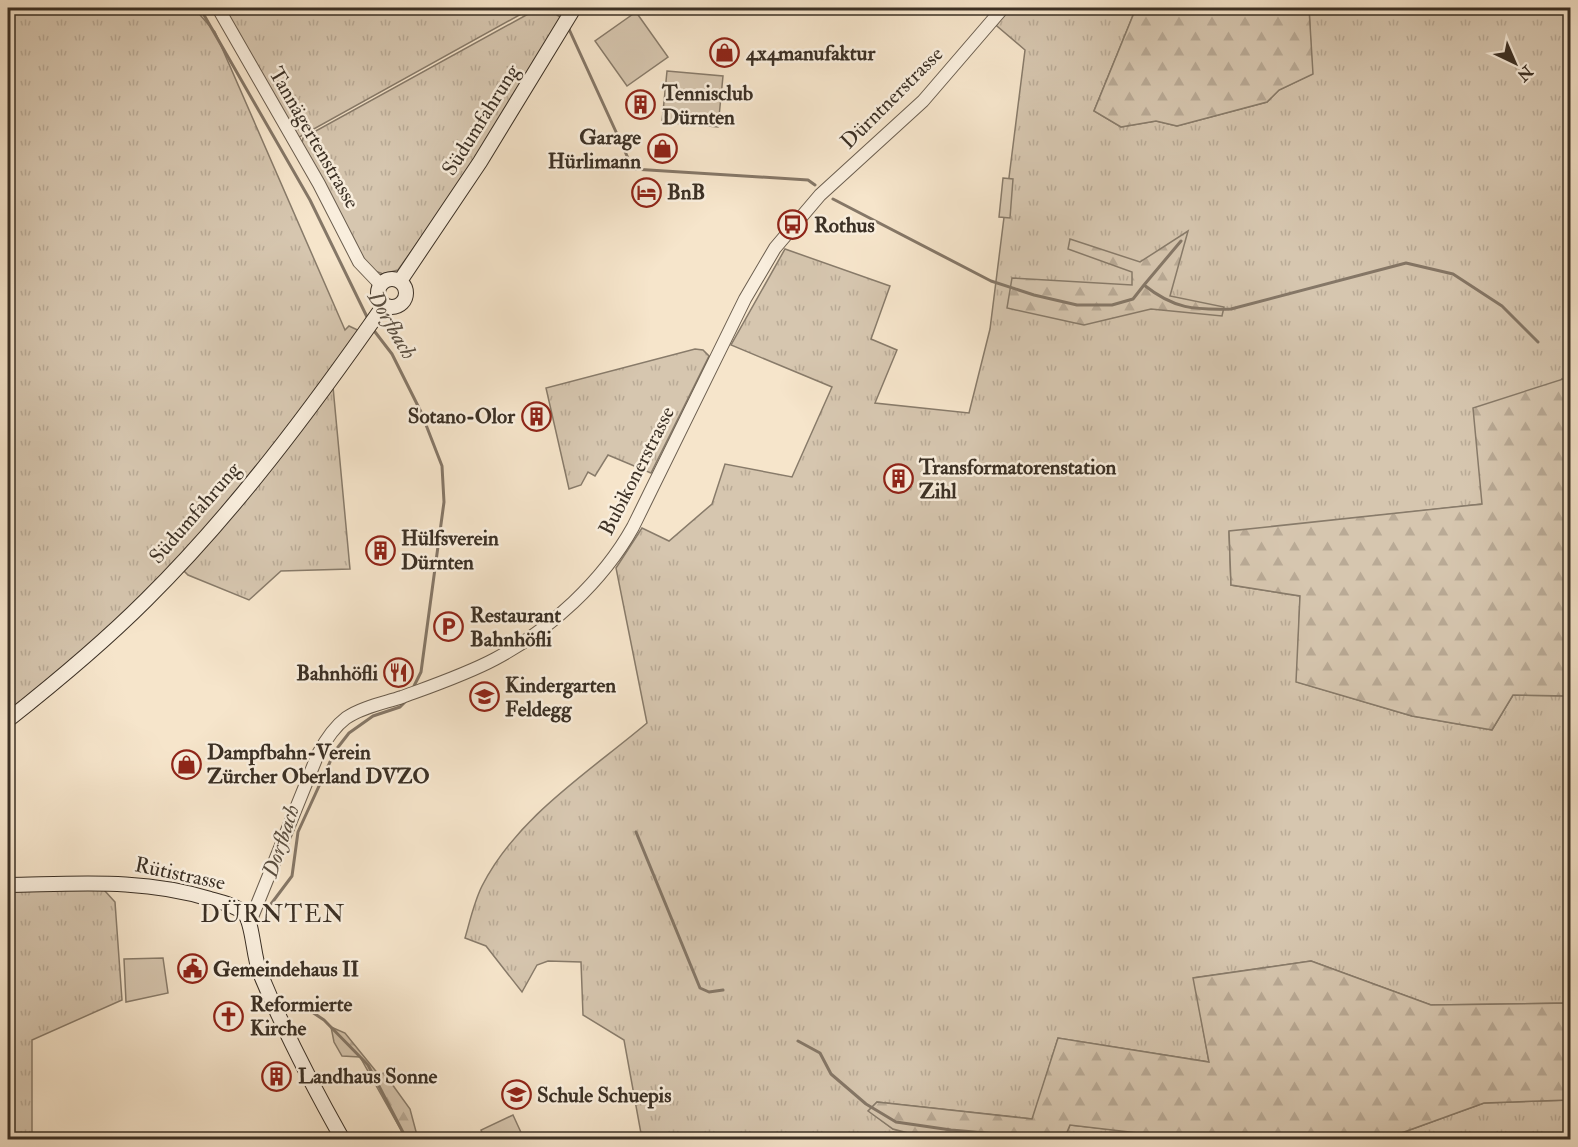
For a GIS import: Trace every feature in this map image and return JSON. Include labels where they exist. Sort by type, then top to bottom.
[{"type":"main road","name":"Südumfahrung","points":[[8,720],[89,654],[179,566],[264,465],[380,310],[395,307],[404,300],[406,292],[400,281],[480,162],[574,8]]},
{"type":"main road","points":[[380,310],[378,298],[380,284],[392,278],[400,281]]},
{"type":"main road","name":"Rütistrasse","points":[[8,885],[114,882],[160,886],[225,904],[242,912],[250,922]]},
{"type":"main road","points":[[250,922],[252,951],[293,1051],[343,1140]]},
{"type":"street","name":"Tannägertenstrasse","points":[[218,8],[319,184],[358,262],[380,284]]},
{"type":"street","name":"Dürntnerstrasse","points":[[829,186],[923,101],[1003,8]]},
{"type":"street","name":"Bubikonerstrasse","points":[[250,922],[321,750],[340,723],[360,711],[424,689],[511,651],[560,613],[616,555],[633,527],[754,282],[789,229],[829,186]]},
{"type":"green space","points":[[8,8],[194,8],[215,32],[345,330],[349,326],[364,333],[332,376],[350,569],[281,571],[249,600],[188,575],[179,566],[8,720]]},
{"type":"green space","points":[[218,8],[532,8],[294,140]]},
{"type":"green space","points":[[539,8],[556,8],[557,15],[562,18],[455,190],[398,270],[383,274],[367,268],[302,144],[303,138]]},
{"type":"green space","points":[[1003,8],[1136,8],[1094,111],[1121,127],[1156,121],[1177,126],[1267,102],[1279,90],[1312,74],[1309,8],[1570,8],[1570,388],[1562,379],[1483,504],[1229,532],[1231,585],[1300,596],[1297,682],[1412,716],[1492,730],[1513,695],[1570,696],[1570,1003],[1431,1005],[1311,961],[1194,978],[1209,1062],[1058,1038],[1033,1119],[877,1102],[869,1111],[893,1129],[931,1139],[642,1139],[624,1040],[583,1015],[581,962],[548,961],[537,965],[522,992],[486,946],[465,938],[474,905],[482,886],[514,838],[556,797],[647,723],[616,568],[642,528],[669,541],[712,504],[725,464],[792,477],[832,387],[731,345],[785,249],[890,286],[871,339],[897,350],[875,403],[969,413],[990,329],[1025,50],[991,21]]},
{"type":"green space","points":[[1136,8],[1309,8],[1313,74],[1279,90],[1267,102],[1177,126],[1156,121],[1121,127],[1094,111]]},
{"type":"green space","points":[[636,12],[668,57],[627,86],[595,41]]},
{"type":"green space","points":[[667,71],[723,76],[718,127],[662,122]]},
{"type":"green space","points":[[1003,178],[1013,179],[1010,218],[999,217]]},
{"type":"green space","points":[[1188,231],[1170,296],[1224,307],[1222,316],[1151,309],[1084,325],[1007,308],[1012,278],[1132,285],[1132,272],[1068,249],[1070,239],[1140,262]]},
{"type":"green space","points":[[695,349],[703,350],[709,356],[651,473],[608,455],[595,476],[588,472],[581,485],[569,489],[546,388]]},
{"type":"green space","points":[[1563,379],[1570,388],[1570,696],[1513,695],[1492,730],[1412,716],[1296,682],[1300,596],[1231,585],[1229,531],[1482,504],[1473,408]]},
{"type":"green space","points":[[114,882],[105,891],[115,902],[122,1000],[32,1040],[32,1136],[8,1139],[8,885]]},
{"type":"green space","points":[[163,958],[168,993],[126,1002],[124,959]]},
{"type":"green space","points":[[1311,961],[1431,1005],[1570,1003],[1570,1100],[1484,1103],[1382,1140],[1198,1140],[1070,1125],[1064,1139],[931,1139],[893,1129],[868,1111],[877,1102],[1032,1119],[1058,1038],[1209,1062],[1193,978]]},
{"type":"green space","points":[[331,1027],[345,1033],[379,1075],[384,1073],[410,1109],[418,1139],[406,1139],[360,1057],[342,1056],[334,1042]]},
{"type":"green space","points":[[1570,1100],[1570,1139],[1382,1140],[1484,1103]]},
{"type":"green space","points":[[513,1115],[524,1139],[485,1139],[481,1130]]},
{"type":"green space","points":[[1070,1125],[1198,1139],[1064,1140]]},
{"type":"waterway","name":"Dorfbach","points":[[200,8],[310,200],[368,319]]},
{"type":"waterway","points":[[559,8],[564,18]]},
{"type":"waterway","points":[[568,27],[633,169],[808,180],[815,185]]},
{"type":"waterway","points":[[833,199],[991,281],[1034,295],[1077,305],[1112,305],[1133,299],[1144,285],[1165,299],[1185,306],[1231,309],[1406,263],[1453,274],[1502,306],[1538,342]]},
{"type":"waterway","points":[[1144,285],[1181,241]]},
{"type":"waterway","name":"Dorfbach","points":[[372,328],[392,354],[421,412],[442,466],[444,502],[421,672],[414,686]]},
{"type":"waterway","name":"Dorfbach","points":[[264,921],[271,904],[292,876],[298,832],[335,751],[349,733],[373,716],[400,707],[405,702]]},
{"type":"waterway","points":[[636,832],[700,988],[709,992],[723,990]]},
{"type":"waterway","name":"Dorfbach","points":[[306,1008],[324,1020],[368,1065],[407,1140]]},
{"type":"waterway","points":[[798,1041],[820,1053],[831,1074],[866,1104],[896,1122],[1020,1136],[1026,1140]]},
{"type":"place","name":"4x4manufaktur","points":[[725,53]]},
{"type":"place","name":"Tennisclub Dürnten","points":[[641,105]]},
{"type":"place","name":"Garage Hürlimann","points":[[662,149]]},
{"type":"place","name":"BnB","points":[[646,192]]},
{"type":"place","name":"Rothus","points":[[793,225]]},
{"type":"place","name":"Sotano-Olor","points":[[536,416]]},
{"type":"place","name":"Transformatorenstation Zihl","points":[[898,479]]},
{"type":"place","name":"Hülfsverein Dürnten","points":[[380,550]]},
{"type":"place","name":"Restaurant Bahnhöfli","points":[[449,627]]},
{"type":"place","name":"Bahnhöfli","points":[[399,673]]},
{"type":"place","name":"Kindergarten Feldegg","points":[[484,697]]},
{"type":"place","name":"Dampfbahn-Verein Zürcher Oberland DVZO","points":[[186,764]]},
{"type":"place","name":"Gemeindehaus II","points":[[192,969]]},
{"type":"place","name":"Reformierte Kirche","points":[[229,1016]]},
{"type":"place","name":"Landhaus Sonne","points":[[277,1076]]},
{"type":"place","name":"Schule Schuepis","points":[[516,1095]]},
{"type":"district","name":"DÜRNTEN","points":[[273,914]]}]
